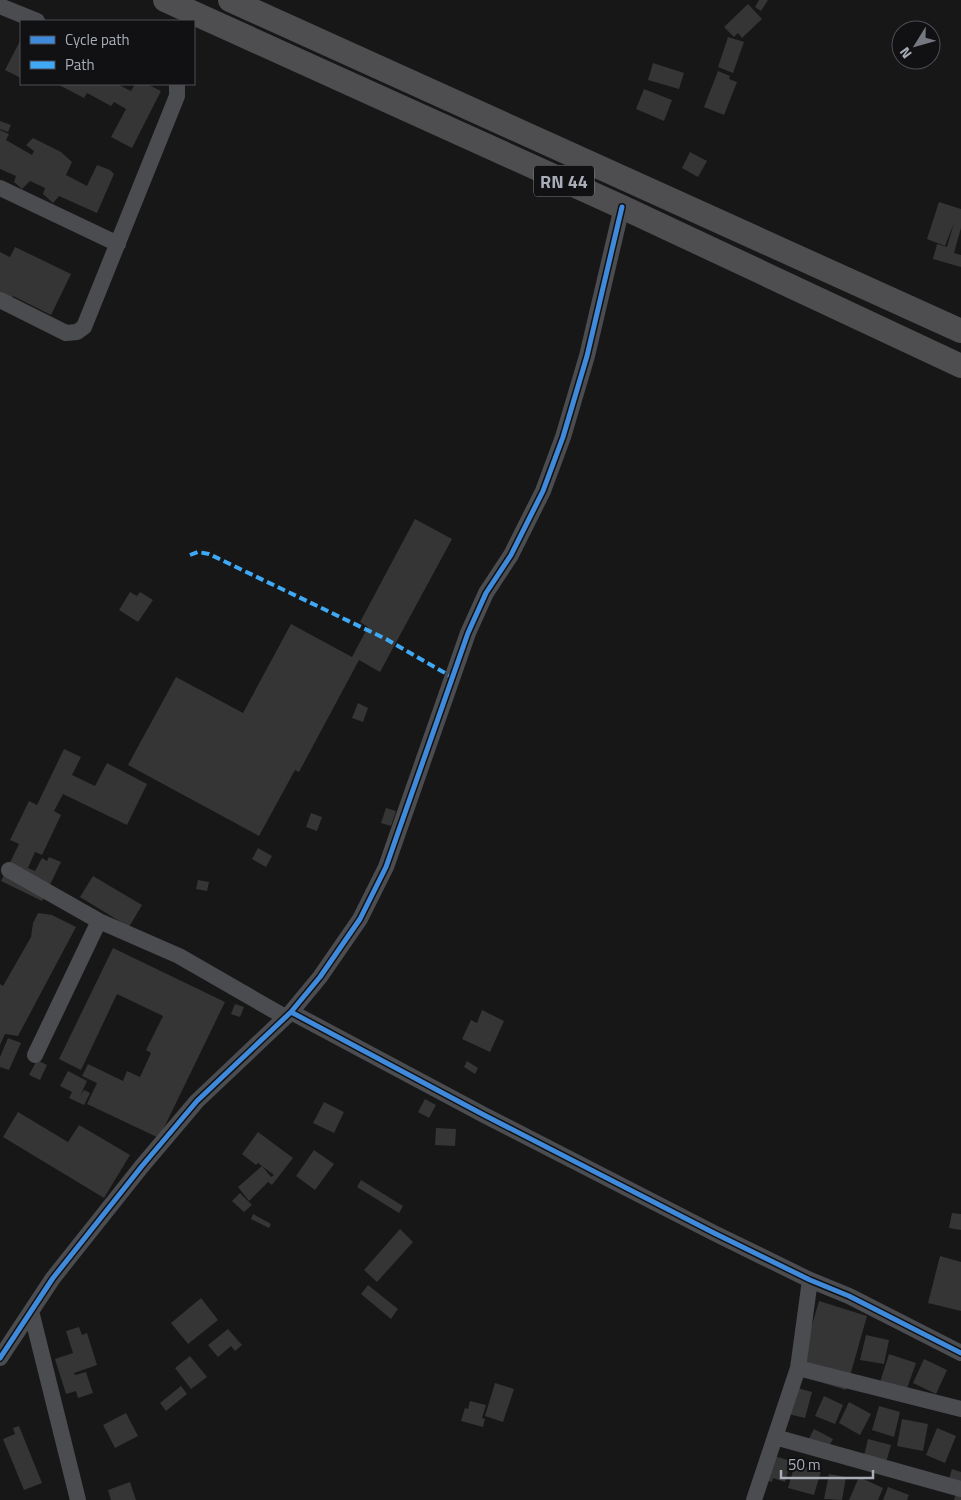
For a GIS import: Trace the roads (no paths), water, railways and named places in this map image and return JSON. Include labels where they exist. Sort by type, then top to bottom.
[{"type":"highway","name":"RN 44","points":[[165,0],[622,207],[961,366]]},
{"type":"highway","name":"RN 44","points":[[230,0],[961,331]]},
{"type":"street","points":[[0,6],[35,20]]},
{"type":"street","points":[[0,300],[66,333],[77,332],[84,327],[177,96],[177,85]]},
{"type":"street","points":[[0,188],[118,244]]},
{"type":"street","points":[[0,1358],[71,1256],[196,1101],[288,1014],[320,977],[360,919],[386,867],[468,633],[486,594],[511,555],[543,491],[563,438],[587,356],[622,207]]},
{"type":"street","points":[[9,870],[99,921],[178,956],[484,1115],[810,1280],[849,1296],[961,1353]]},
{"type":"street","points":[[35,1055],[99,921]]},
{"type":"street","points":[[754,1500],[798,1368],[810,1280]]},
{"type":"street","points":[[31,1311],[78,1500]]},
{"type":"street","points":[[798,1368],[961,1409]]},
{"type":"street","points":[[775,1437],[961,1489]]}]
